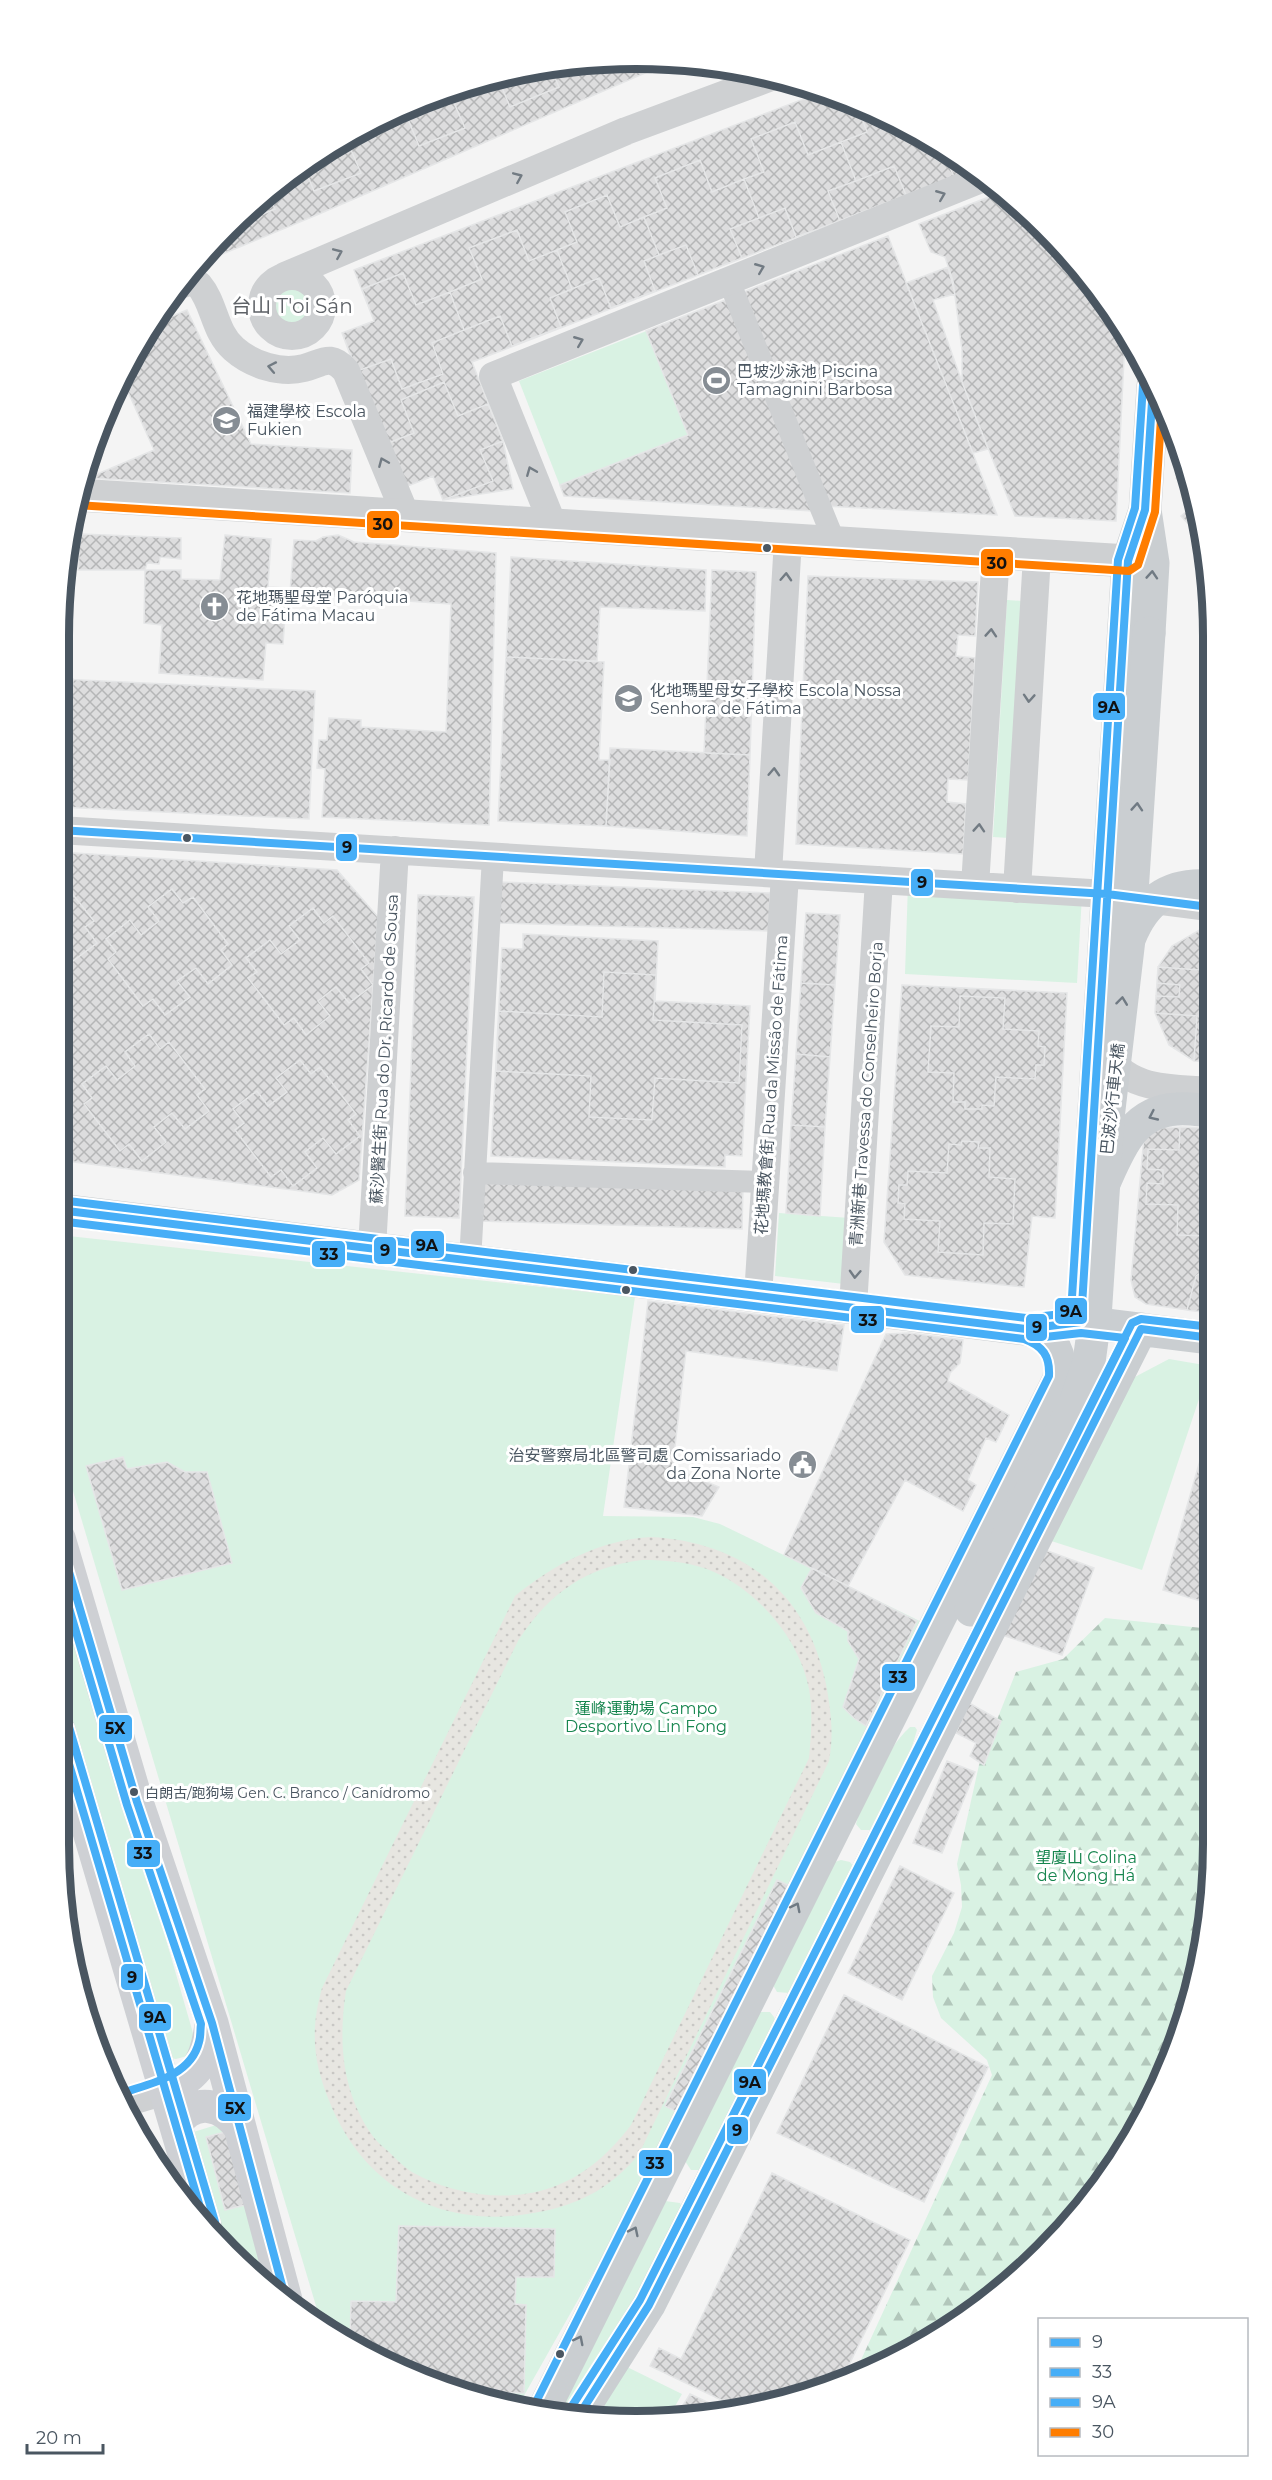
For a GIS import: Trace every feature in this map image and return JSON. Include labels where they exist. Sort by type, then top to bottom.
[{"type":"main road","points":[[1081,1322],[1128,561],[1145,510],[1152,401]]},
{"type":"main road","name":"巴波沙行車天橋","points":[[971,1610],[1075,1404],[1089,1362],[1095,1318],[1108,1118],[1129,939],[1153,563],[1145,510]]},
{"type":"main road","points":[[1129,939],[1137,918],[1152,902],[1170,890],[1192,885],[1203,886]]},
{"type":"main road","points":[[1104,1185],[1122,1143],[1136,1125],[1154,1114],[1176,1108],[1203,1110]]},
{"type":"main road","points":[[69,1211],[1026,1329],[1040,1333],[1058,1352],[1061,1365],[1059,1378],[547,2404]]},
{"type":"main road","points":[[1026,1329],[1081,1322],[1203,1337]]},
{"type":"main road","points":[[583,2408],[649,2305],[869,1866],[1147,1330]]},
{"type":"main road","points":[[69,1604],[73,1630],[137,1802],[212,2023],[283,2287]]},
{"type":"main road","points":[[871,1754],[971,1610]]},
{"type":"main road","points":[[917,1773],[971,1610]]},
{"type":"main road","points":[[69,1801],[72,1822],[176,2124],[199,2205]]},
{"type":"main road","points":[[826,1846],[841,1842],[855,1845],[866,1852],[869,1866]]},
{"type":"main road","points":[[748,2001],[760,1997],[777,2001],[788,2011],[791,2021]]},
{"type":"main road","points":[[165,2091],[185,2081],[200,2066],[209,2047],[212,2023]]},
{"type":"main road","points":[[176,2124],[181,2116],[202,2106],[224,2110],[240,2128]]},
{"type":"main road","points":[[667,2164],[672,2181],[686,2189],[699,2190],[710,2184]]},
{"type":"street","points":[[626,131],[735,78]]},
{"type":"street","points":[[285,276],[294,275],[313,283],[320,291],[323,301],[319,321],[303,334],[292,336],[282,334],[273,329],[262,313],[262,303],[269,286],[285,276],[626,131],[757,82]]},
{"type":"street","points":[[553,525],[493,376],[975,182]]},
{"type":"street","points":[[729,280],[835,543]]},
{"type":"street","points":[[193,282],[199,285],[218,330],[234,349],[253,363],[277,369],[304,368],[327,360],[335,362],[346,371],[406,516]]},
{"type":"street","points":[[292,336],[312,364]]},
{"type":"street","points":[[87,491],[406,516],[1128,561]]},
{"type":"street","name":"花地瑪教會街 Rua da Missão de Fátima","points":[[758,1296],[765,1182],[788,540]]},
{"type":"street","points":[[975,886],[996,553]]},
{"type":"street","points":[[1017,889],[1037,556]]},
{"type":"street","points":[[69,831],[1107,894],[1203,906]]},
{"type":"street","name":"蘇沙醫生街 Rua do Dr. Ricardo de Sousa","points":[[372,1248],[395,850]]},
{"type":"street","points":[[470,1260],[493,857]]},
{"type":"street","name":"青洲新巷 Travessa do Conselheiro Borja","points":[[853,1307],[879,880]]},
{"type":"street","points":[[1098,1038],[1109,1060],[1127,1077],[1149,1086],[1203,1090]]},
{"type":"street","points":[[474,1173],[765,1182]]},
{"type":"street","points":[[130,2101],[165,2091]]},
{"type":"green space","points":[[287,279],[297,279],[307,283],[315,291],[319,306],[315,321],[307,329],[297,333],[287,333],[277,329],[269,321],[265,311],[265,301],[269,291],[277,283]]},
{"type":"green space","points":[[728,299],[812,511],[564,496],[519,381]]},
{"type":"green space","points":[[1007,600],[1022,601],[1009,838],[993,837]]},
{"type":"green space","points":[[908,884],[1082,895],[1077,983],[905,974]]},
{"type":"green space","points":[[779,1213],[850,1218],[844,1284],[775,1276]]},
{"type":"green space","name":"蓮峰運動場 Campo Desportivo Lin Fong","points":[[69,1236],[635,1297],[603,1516],[693,1517],[720,1524],[926,1624],[653,2167],[522,2399],[489,2392],[419,2368],[385,2353],[318,2313],[69,1478]]},
{"type":"green space","points":[[1169,1359],[1203,1365],[1203,1387],[1142,1570],[1045,1539],[1131,1379]]},
{"type":"green space","name":"望廈山 Colina de Mong Há","points":[[1105,1618],[1203,1628],[1202,1881],[1192,1955],[1184,1991],[1160,2061],[1145,2095],[1107,2159],[1062,2218],[1037,2245],[981,2294],[920,2335],[858,2366],[992,2075],[987,2060],[941,2018],[933,1997],[932,1976],[954,1933],[962,1907],[957,1864],[979,1765],[1016,1672],[1063,1659]]},
{"type":"green space","points":[[69,1635],[79,1637],[197,2047],[191,2055],[176,2059],[165,2057],[69,1713]]},
{"type":"green space","points":[[910,1727],[915,1727],[917,1730],[905,1770],[871,1830],[861,1830],[856,1824],[874,1781],[893,1746]]},
{"type":"green space","points":[[841,1860],[850,1862],[853,1866],[789,1993],[777,1992],[773,1985],[835,1862]]},
{"type":"green space","points":[[757,2012],[770,2012],[776,2022],[701,2170],[691,2170],[685,2161]]},
{"type":"green space","points":[[226,2122],[272,2278],[213,2221],[187,2134]]},
{"type":"green space","points":[[665,2201],[680,2203],[684,2211],[574,2407],[553,2404]]},
{"type":"green space","points":[[623,2365],[682,2394],[673,2410],[601,2410]]},
{"type":"sand","points":[[651,1537],[684,1541],[714,1549],[742,1561],[766,1578],[787,1598],[804,1623],[817,1651],[826,1684],[831,1723],[829,1761],[639,2154],[608,2184],[585,2198],[558,2208],[509,2216],[476,2216],[445,2210],[416,2199],[389,2183],[366,2161],[346,2135],[324,2088],[317,2060],[315,2032],[322,1988],[515,1596],[530,1584],[578,1556],[632,1539]],"holes":[[[642,1560],[670,1561],[714,1572],[747,1592],[775,1620],[797,1653],[809,1689],[811,1715],[809,1758],[631,2125],[624,2134],[599,2160],[579,2174],[541,2191],[503,2196],[484,2195],[446,2187],[406,2168],[375,2139],[362,2119],[348,2084],[345,2066],[342,2029],[346,1991],[518,1641],[543,1609],[571,1585],[603,1569]]]},
{"type":"building","points":[[653,69],[214,257],[235,235],[291,186],[353,145],[419,112],[489,88],[525,80],[599,70]]},
{"type":"building","points":[[554,75],[559,87],[510,107],[501,85]]},
{"type":"building","points":[[810,97],[887,127],[920,145],[963,173],[472,362],[503,441],[513,489],[443,500],[433,476],[400,489],[342,333],[374,321],[354,270]]},
{"type":"building","points":[[453,100],[465,128],[419,146],[408,119],[379,131]]},
{"type":"building","points":[[861,115],[920,145],[948,163],[954,177],[906,195],[894,166],[856,181],[841,142],[867,132]]},
{"type":"building","points":[[795,122],[808,155],[841,142],[856,181],[828,191],[840,221],[796,237],[785,208],[759,218],[744,179],[764,172],[751,139]]},
{"type":"building","points":[[350,147],[361,173],[314,191],[307,175]]},
{"type":"building","points":[[700,160],[712,192],[744,179],[759,218],[730,229],[742,258],[698,275],[686,245],[659,255],[644,217],[667,208],[655,178]]},
{"type":"building","points":[[607,195],[620,227],[644,217],[659,255],[644,261],[655,291],[611,308],[599,278],[572,289],[557,250],[577,242],[565,212]]},
{"type":"building","points":[[993,196],[1037,235],[1062,262],[1107,321],[1124,349],[1116,521],[1015,516],[962,382],[962,350],[953,281],[945,257],[931,252],[919,224]]},
{"type":"building","points":[[272,202],[275,209],[254,218]]},
{"type":"building","points":[[517,230],[529,261],[557,250],[572,289],[550,298],[561,327],[512,346],[500,316],[464,330],[450,292],[482,279],[469,248]]},
{"type":"building","points":[[888,236],[997,515],[825,506],[741,293]]},
{"type":"building","points":[[948,267],[955,294],[933,300],[988,449],[973,453],[906,283]]},
{"type":"building","points":[[403,273],[416,305],[450,292],[464,330],[432,343],[443,374],[402,389],[391,359],[357,371],[342,333],[374,321],[362,289]]},
{"type":"building","points":[[728,299],[812,511],[564,496],[560,485],[688,435],[646,331]]},
{"type":"building","name":"福建學校 Escola Fukien","points":[[187,310],[251,444],[352,450],[350,493],[91,478],[154,450],[126,387],[167,318]]},
{"type":"building","points":[[444,382],[458,416],[488,404],[503,441],[480,450],[493,481],[443,500],[433,476],[400,489],[383,445],[414,433],[401,400]]},
{"type":"building","points":[[1180,475],[1183,485],[1176,478]]},
{"type":"building","points":[[1189,510],[1193,529],[1181,516]]},
{"type":"building","points":[[80,534],[181,538],[181,559],[160,557],[159,564],[147,563],[145,570],[78,570]]},
{"type":"building","name":"花地瑪聖母堂 Paróquia de Fátima Macau","points":[[225,535],[271,539],[268,587],[287,588],[283,644],[266,643],[263,680],[159,673],[162,625],[144,623],[145,570],[181,570],[181,579],[220,580]]},
{"type":"building","points":[[338,535],[354,542],[496,553],[489,825],[322,817],[325,769],[317,768],[319,740],[327,740],[329,718],[361,720],[361,727],[446,732],[451,604],[290,593],[294,540],[316,541],[323,537]]},
{"type":"building","points":[[511,557],[706,570],[705,611],[600,607],[597,661],[506,657]]},
{"type":"building","points":[[712,570],[756,572],[750,755],[704,753]]},
{"type":"building","points":[[808,576],[978,582],[975,636],[958,635],[956,656],[975,658],[968,780],[948,779],[947,802],[966,804],[963,854],[796,844]]},
{"type":"building","points":[[506,657],[604,662],[599,760],[610,760],[606,826],[498,821]]},
{"type":"building","points":[[69,679],[315,691],[309,819],[69,807]]},
{"type":"building","points":[[69,679],[73,679],[69,736]]},
{"type":"building","points":[[610,748],[750,755],[747,836],[606,826]]},
{"type":"building","points":[[69,853],[337,870],[378,917],[359,1180],[332,1195],[69,1161]]},
{"type":"building","points":[[499,882],[770,893],[769,931],[498,923]]},
{"type":"building","points":[[172,889],[183,903],[193,897],[228,944],[221,950],[232,965],[208,984],[196,968],[177,981],[190,997],[165,1015],[153,999],[143,1006],[108,959],[116,952],[106,939],[130,920],[141,935],[159,921],[148,907]]},
{"type":"building","points":[[69,890],[94,921],[85,927],[97,943],[73,961],[69,956]]},
{"type":"building","points":[[418,895],[474,897],[459,1218],[405,1216]]},
{"type":"building","points":[[313,908],[324,923],[333,916],[369,963],[361,969],[373,985],[349,1003],[336,987],[318,1001],[330,1016],[306,1035],[294,1018],[284,1025],[248,978],[257,972],[246,958],[270,940],[281,954],[300,940],[289,926]]},
{"type":"building","points":[[806,913],[840,915],[835,985],[801,983]]},
{"type":"building","points":[[1203,928],[1203,1062],[1194,1061],[1169,1045],[1155,1013],[1158,967],[1172,946]]},
{"type":"building","points":[[1203,928],[1203,1062],[1194,1061],[1197,1016],[1155,1013],[1156,996],[1179,997],[1180,985],[1157,983],[1158,967],[1200,970]]},
{"type":"building","points":[[523,934],[658,941],[655,1001],[750,1006],[742,1156],[725,1155],[725,1167],[491,1156],[502,948],[523,949]]},
{"type":"building","points":[[604,972],[656,975],[653,1020],[742,1025],[739,1083],[655,1078],[652,1120],[589,1117],[591,1076],[496,1071],[499,1011],[602,1017]]},
{"type":"building","points":[[801,983],[835,985],[830,1057],[796,1054]]},
{"type":"building","points":[[902,985],[1067,993],[1055,1218],[1032,1216],[1024,1287],[905,1275],[884,1242]]},
{"type":"building","points":[[960,996],[1005,998],[1003,1029],[1039,1031],[1038,1046],[1045,1047],[1044,1065],[1036,1065],[1035,1079],[996,1077],[994,1106],[982,1105],[982,1109],[965,1109],[965,1102],[953,1102],[954,1073],[928,1072],[931,1026],[959,1027]]},
{"type":"building","points":[[149,1034],[160,1049],[169,1042],[205,1089],[197,1095],[209,1111],[185,1129],[172,1113],[154,1127],[166,1142],[142,1161],[129,1144],[120,1151],[84,1104],[92,1098],[82,1084],[106,1066],[117,1080],[135,1066],[125,1052]]},
{"type":"building","points":[[796,1054],[830,1057],[825,1127],[791,1125]]},
{"type":"building","points":[[300,1060],[311,1074],[320,1067],[356,1114],[348,1120],[360,1136],[336,1154],[323,1138],[305,1152],[317,1168],[293,1186],[281,1170],[271,1177],[235,1130],[244,1123],[233,1109],[257,1091],[268,1106],[287,1092],[276,1078]]},
{"type":"building","points":[[791,1125],[825,1127],[820,1216],[786,1213]]},
{"type":"building","points":[[1180,1127],[1203,1128],[1203,1236],[1177,1235],[1178,1205],[1146,1204],[1147,1183],[1163,1184],[1163,1170],[1147,1169],[1148,1149],[1179,1150]]},
{"type":"building","points":[[1156,1128],[1203,1128],[1203,1271],[1196,1276],[1187,1310],[1146,1304],[1135,1297],[1131,1280],[1144,1137]]},
{"type":"building","points":[[962,1141],[979,1142],[978,1148],[990,1148],[989,1177],[1015,1179],[1013,1224],[984,1223],[983,1255],[938,1252],[940,1221],[904,1219],[905,1204],[898,1203],[899,1185],[907,1185],[908,1171],[947,1173],[949,1144],[961,1145]]},
{"type":"building","points":[[483,1180],[743,1187],[742,1229],[481,1221]]},
{"type":"building","points":[[1203,1271],[1203,1312],[1187,1310],[1196,1276]]},
{"type":"building","points":[[648,1301],[844,1325],[837,1371],[686,1351],[672,1472],[688,1474],[719,1487],[702,1516],[624,1507]]},
{"type":"building","points":[[909,1333],[963,1340],[960,1363],[950,1373],[948,1381],[1009,1415],[996,1442],[986,1438],[968,1480],[976,1485],[963,1511],[905,1480],[848,1586],[784,1555],[886,1334]]},
{"type":"building","points":[[1203,1450],[1203,1602],[1163,1590]]},
{"type":"building","points":[[123,1457],[127,1469],[167,1462],[185,1472],[207,1472],[232,1563],[122,1590],[86,1466]]},
{"type":"building","points":[[1045,1550],[1094,1568],[1062,1655],[999,1634]]},
{"type":"building","points":[[812,1568],[917,1621],[866,1726],[843,1707],[859,1659],[848,1641],[848,1631],[816,1613],[801,1588]]},
{"type":"building","points":[[969,1703],[1001,1721],[984,1765],[970,1756],[976,1743],[956,1733]]},
{"type":"building","points":[[947,1761],[975,1772],[942,1853],[913,1843]]},
{"type":"building","points":[[900,1866],[954,1893],[902,2000],[848,1973]]},
{"type":"building","points":[[777,1880],[790,1886],[677,2112],[665,2106]]},
{"type":"building","points":[[844,1995],[988,2067],[924,2202],[777,2133]]},
{"type":"building","points":[[229,2131],[249,2204],[225,2210],[206,2137]]},
{"type":"building","points":[[772,2173],[910,2240],[846,2371],[783,2392],[728,2403],[650,2366],[659,2348],[681,2359]]},
{"type":"building","points":[[399,2226],[555,2229],[554,2277],[516,2277],[515,2304],[526,2305],[524,2393],[491,2392],[454,2381],[385,2353],[350,2334],[351,2301],[396,2302]]},
{"type":"building","points":[[690,2394],[714,2405],[710,2406],[681,2409]]},
{"type":"transit line","name":"9A","points":[[69,1201],[1026,1318],[1071,1313],[1118,560],[1135,508],[1143,385]]},
{"type":"transit line","name":"9","points":[[69,1211],[1026,1329],[1081,1322],[1128,561],[1145,510],[1152,401]]},
{"type":"transit line","name":"30","points":[[84,506],[1129,571],[1138,565],[1155,512],[1161,421]]},
{"type":"transit line","name":"9","points":[[69,831],[1107,894],[1203,906]]},
{"type":"transit line","name":"33","points":[[69,1222],[1024,1339],[1036,1345],[1047,1357],[1049,1376],[536,2402]]},
{"type":"transit line","name":"9A","points":[[572,2406],[640,2300],[1132,1323],[1141,1319],[1203,1326]]},
{"type":"transit line","name":"9","points":[[583,2408],[649,2305],[1141,1329],[1203,1337]]},
{"type":"transit line","name":"33","points":[[1027,1339],[1081,1333],[1125,1338],[1056,1476]]},
{"type":"transit line","name":"5X","points":[[69,1572],[137,1802],[212,2023],[283,2287]]},
{"type":"transit line","name":"33","points":[[69,1608],[127,1805],[201,2024],[199,2042],[188,2062],[170,2076],[126,2092]]},
{"type":"transit line","name":"9A","points":[[69,1727],[215,2222]]},
{"type":"transit line","name":"9","points":[[69,1764],[199,2205]]},
{"type":"place","name":"巴坡沙泳池 Piscina Tamagnini Barbosa","points":[[716,380]]},
{"type":"place","name":"福建學校 Escola Fukien","points":[[226,420]]},
{"type":"place","name":"花地瑪聖母堂 Paróquia de Fátima Macau","points":[[215,606]]},
{"type":"place","name":"化地瑪聖母女子學校 Escola Nossa Senhora de Fátima","points":[[629,699]]},
{"type":"place","name":"治安警察局北區警司處 Comissariado da Zona Norte","points":[[802,1464]]},
{"type":"place","name":"白朗古/跑狗場 Gen. C. Branco / Canídromo","points":[[134,1792]]},
{"type":"district","name":"台山 T'oi Sán","points":[[292,306]]}]
